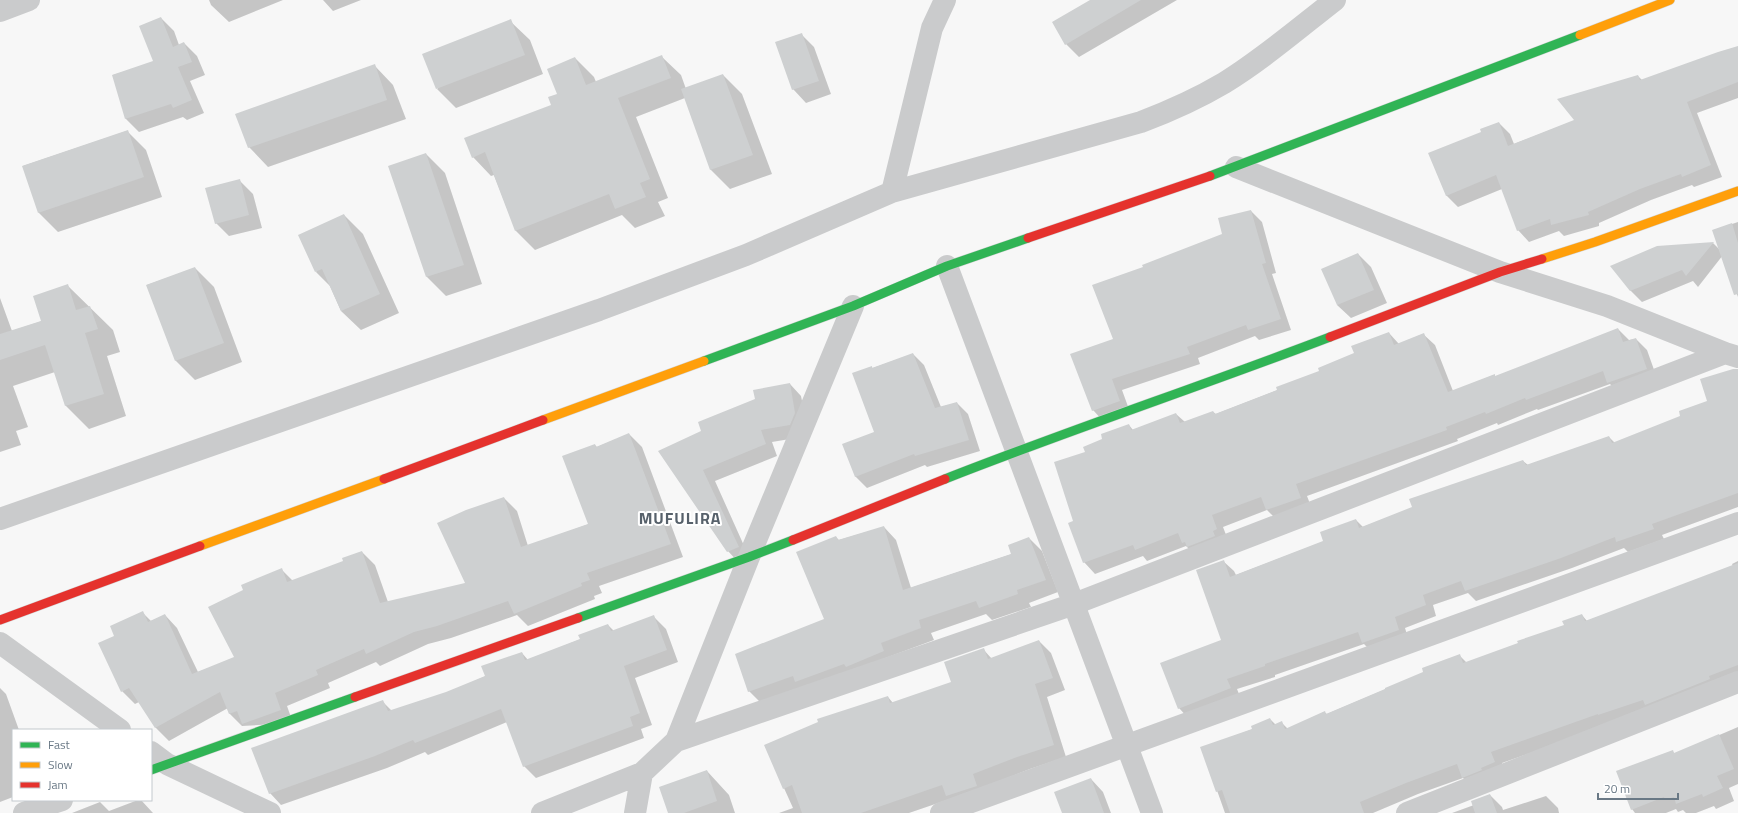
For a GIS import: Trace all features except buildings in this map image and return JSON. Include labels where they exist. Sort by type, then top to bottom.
[{"type":"street","points":[[0,11],[29,0]]},
{"type":"street","points":[[892,192],[932,28],[945,0]]},
{"type":"street","points":[[0,519],[599,310],[746,255],[892,192],[1140,122],[1181,106],[1231,78],[1263,56],[1335,0]]},
{"type":"street","points":[[0,620],[853,306],[947,266],[1236,167],[1670,0]]},
{"type":"street","points":[[1236,167],[1500,272],[1607,306],[1731,355]]},
{"type":"street","points":[[156,762],[748,557],[1016,451],[1258,365],[1500,272],[1595,242],[1738,191]]},
{"type":"street","points":[[947,266],[1152,813]]},
{"type":"street","points":[[676,741],[748,557],[853,306]]},
{"type":"street","points":[[542,813],[642,773],[676,741],[1074,604],[1731,355]]},
{"type":"street","points":[[941,813],[1738,523]]},
{"type":"street","points":[[0,642],[119,729]]},
{"type":"street","points":[[1407,813],[1738,682]]},
{"type":"street","points":[[156,762],[270,813]]},
{"type":"street","points":[[635,813],[642,773]]},
{"type":"street","points":[[24,813],[59,801]]},
{"type":"traffic: fast","points":[[1210,176],[1580,35]]},
{"type":"traffic: fast","points":[[704,361],[853,306],[947,266],[1028,238]]},
{"type":"traffic: fast","points":[[945,479],[1330,337]]},
{"type":"traffic: fast","points":[[578,618],[793,540]]},
{"type":"traffic: fast","points":[[152,770],[355,697]]},
{"type":"traffic: slow","points":[[1580,35],[1670,0]]},
{"type":"traffic: slow","points":[[1542,259],[1595,242],[1738,191]]},
{"type":"traffic: slow","points":[[543,420],[704,361]]},
{"type":"traffic: slow","points":[[200,546],[384,479]]},
{"type":"traffic: jam","points":[[1028,238],[1210,176]]},
{"type":"traffic: jam","points":[[1330,337],[1500,272],[1542,259]]},
{"type":"traffic: jam","points":[[384,479],[543,420]]},
{"type":"traffic: jam","points":[[793,540],[945,479]]},
{"type":"traffic: jam","points":[[0,620],[200,546]]},
{"type":"traffic: jam","points":[[355,697],[578,618]]},
{"type":"district","name":"MUFULIRA","points":[[680,518]]}]
